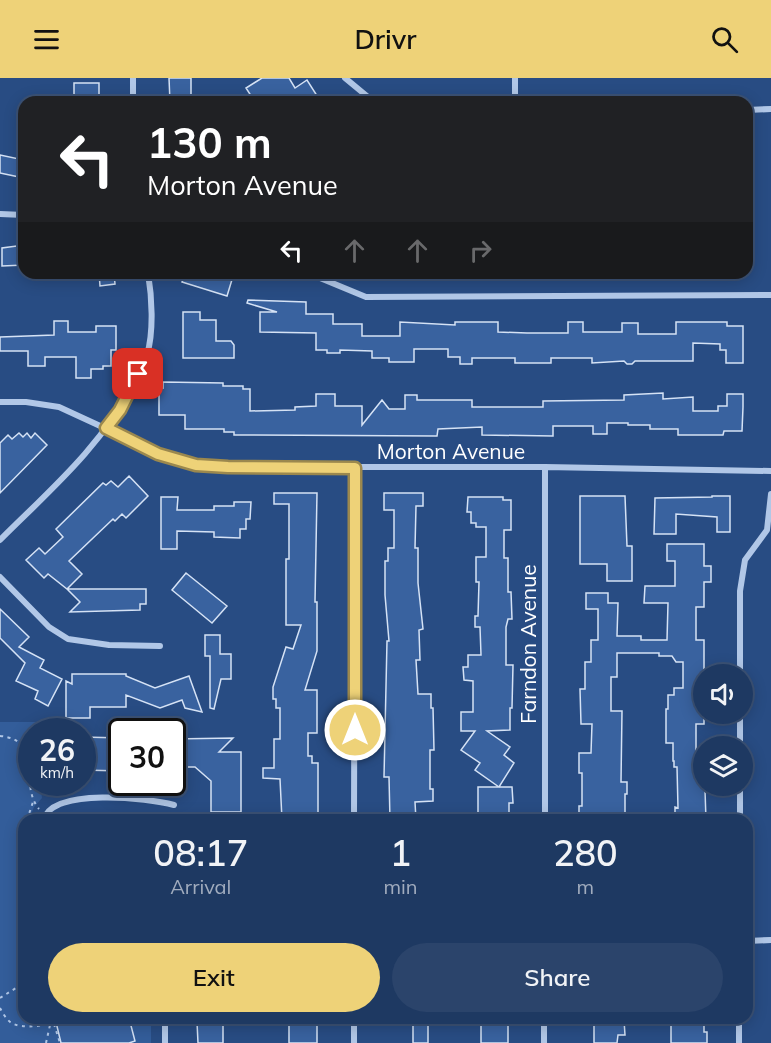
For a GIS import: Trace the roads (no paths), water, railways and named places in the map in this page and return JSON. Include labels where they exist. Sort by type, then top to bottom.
[{"type":"street","points":[[133,78],[133,96]]},
{"type":"street","points":[[345,78],[367,96]]},
{"type":"street","points":[[515,78],[515,96]]},
{"type":"street","points":[[753,110],[771,109]]},
{"type":"street","points":[[0,214],[18,215]]},
{"type":"street","points":[[0,540],[90,450],[120,410],[147,356],[151,322],[149,279]]},
{"type":"street","points":[[322,279],[366,297],[771,295]]},
{"type":"street","name":"Morton Avenue","points":[[0,402],[26,402],[59,407],[158,454],[196,465],[771,471]]},
{"type":"street","name":"Farndon Avenue","points":[[545,467],[545,814]]},
{"type":"street","points":[[354,814],[355,468]]},
{"type":"street","points":[[740,664],[740,591],[745,560],[769,531],[771,494]]},
{"type":"street","points":[[0,577],[49,627],[68,639],[109,645],[160,646]]},
{"type":"street","points":[[740,796],[740,814]]},
{"type":"street","points":[[47,814],[54,806],[73,799],[154,799],[174,805]]},
{"type":"street","points":[[753,941],[771,940]]},
{"type":"street","points":[[165,1024],[165,1043]]},
{"type":"street","points":[[354,1024],[354,1043]]},
{"type":"street","points":[[544,1024],[544,1043]]},
{"type":"street","points":[[739,1024],[739,1043]]}]
